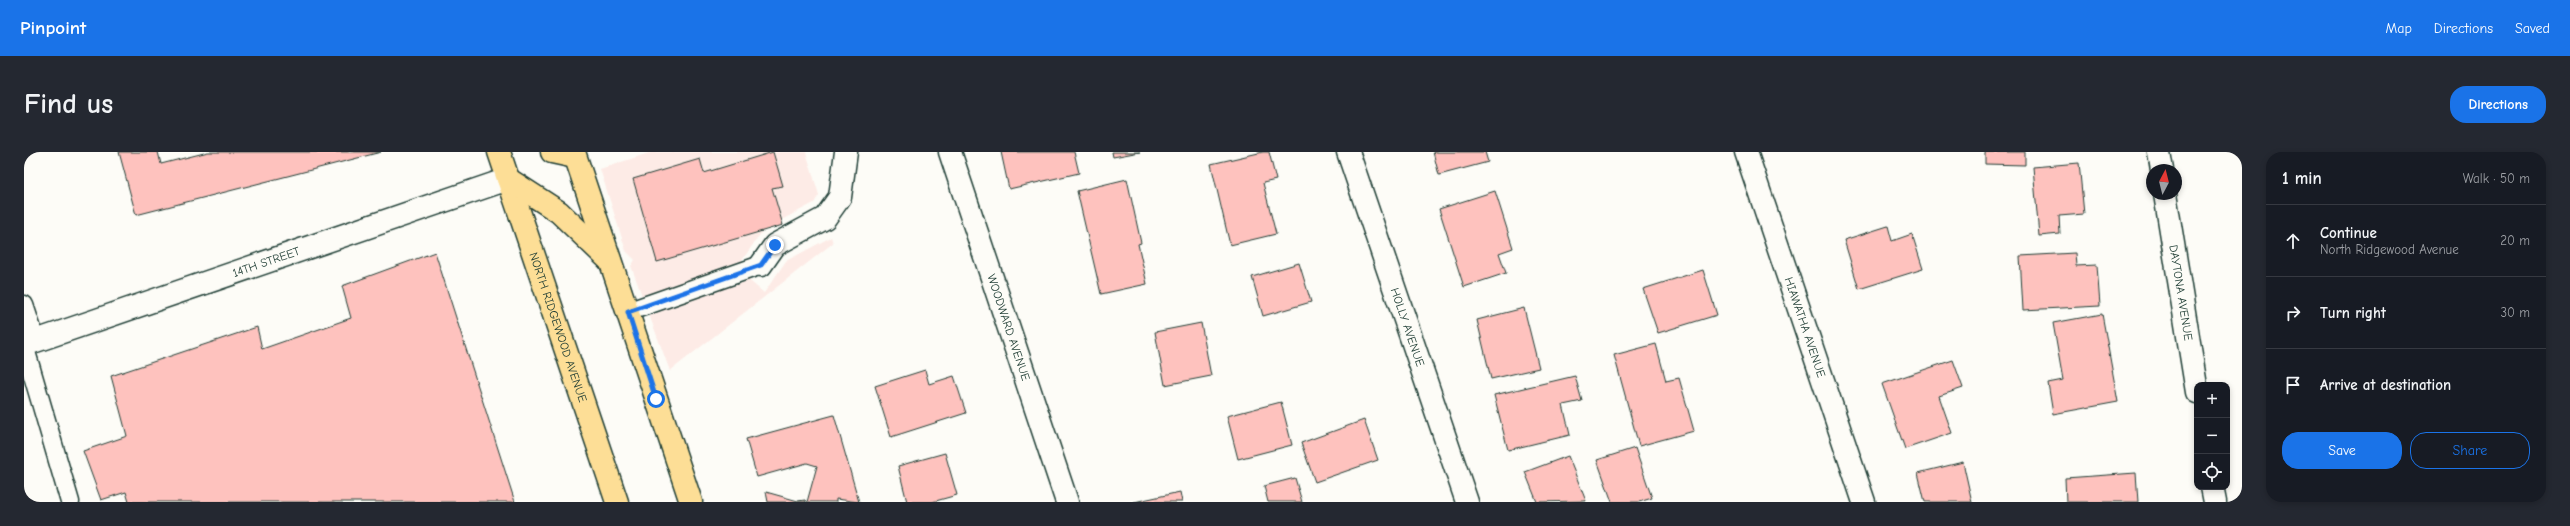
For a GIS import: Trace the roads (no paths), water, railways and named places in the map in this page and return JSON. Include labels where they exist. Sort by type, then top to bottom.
[{"type":"main road","name":"NORTH RIDGEWOOD AVENUE","points":[[499,152],[617,502]]},
{"type":"main road","points":[[552,152],[579,154],[611,262],[691,502]]},
{"type":"main road","points":[[508,179],[559,212],[611,262]]},
{"type":"street","points":[[761,265],[775,245],[825,218],[840,197],[846,152]]},
{"type":"street","name":"WOODWARD AVENUE","points":[[950,152],[1067,502]]},
{"type":"street","name":"HOLLY AVENUE","points":[[1348,152],[1467,502]]},
{"type":"street","name":"HIAWATHA AVENUE","points":[[1746,152],[1864,502]]},
{"type":"street","points":[[2159,152],[2161,164]]},
{"type":"street","name":"14TH STREET","points":[[28,344],[508,179]]},
{"type":"street","name":"DAYTONA AVENUE","points":[[2166,200],[2195,382]]},
{"type":"street","points":[[2212,490],[2214,502]]},
{"type":"lane","points":[[628,312],[761,265]]},
{"type":"lane","points":[[24,305],[28,344],[70,502]]}]
